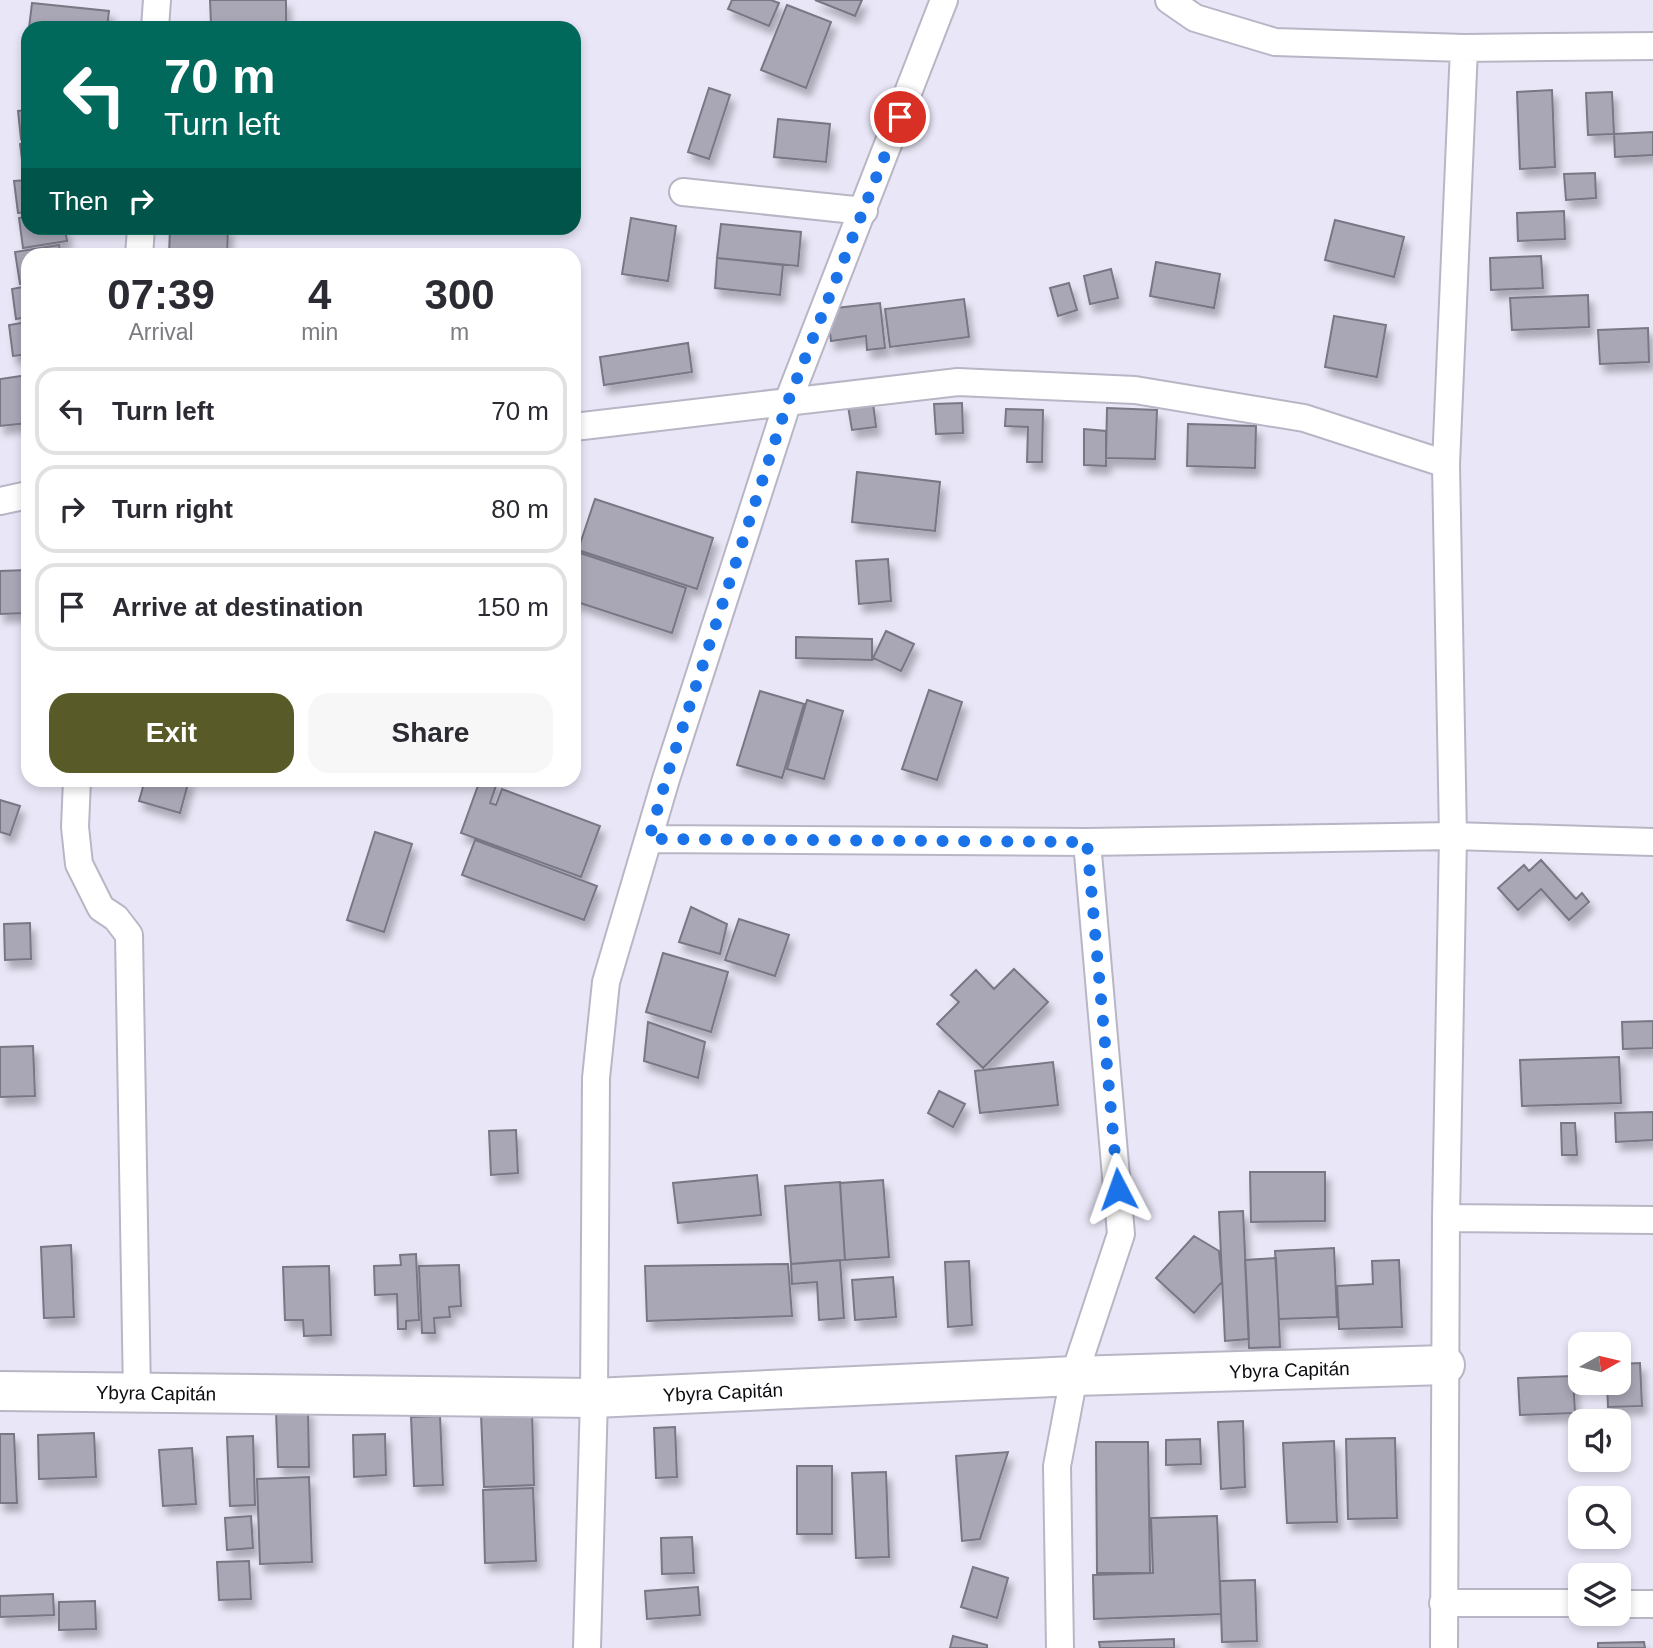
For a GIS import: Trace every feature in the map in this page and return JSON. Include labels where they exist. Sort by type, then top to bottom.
[{"type":"street","points":[[156,21],[157,0]]},
{"type":"street","points":[[587,1648],[594,1398],[596,1078],[606,982],[670,766],[787,404],[944,0]]},
{"type":"street","points":[[1169,0],[1195,18],[1275,42],[1464,48],[1653,46]]},
{"type":"street","points":[[1444,1648],[1446,1218],[1453,835],[1446,464],[1464,48]]},
{"type":"street","points":[[683,192],[864,211]]},
{"type":"street","points":[[581,426],[958,382],[1135,390],[1304,418],[1446,464]]},
{"type":"street","points":[[0,501],[21,496]]},
{"type":"street","points":[[77,787],[75,827],[79,864],[100,908],[116,918],[129,934],[137,1394]]},
{"type":"street","points":[[649,839],[1087,842],[1453,835],[1653,842]]},
{"type":"street","points":[[1060,1648],[1057,1466],[1074,1376],[1121,1234],[1087,842]]},
{"type":"street","points":[[1446,1218],[1653,1220]]},
{"type":"street","name":"Ybyra Capitán","points":[[0,1391],[594,1398],[1074,1376],[1445,1365]]},
{"type":"street","points":[[1443,1603],[1568,1603]]},
{"type":"street","points":[[1631,1604],[1653,1604]]},
{"type":"building","points":[[210,0],[286,0],[286,21],[211,21]]},
{"type":"building","points":[[732,0],[771,0],[779,3],[769,26],[728,9]]},
{"type":"building","points":[[815,0],[862,0],[855,16]]},
{"type":"building","points":[[32,3],[109,11],[108,21],[30,21]]},
{"type":"building","points":[[787,5],[831,22],[806,88],[761,70]]},
{"type":"building","points":[[709,88],[730,95],[709,159],[688,152]]},
{"type":"building","points":[[1552,90],[1555,167],[1520,169],[1517,92]]},
{"type":"building","points":[[1612,92],[1614,134],[1588,135],[1586,93]]},
{"type":"building","points":[[18,111],[21,111],[21,139]]},
{"type":"building","points":[[778,119],[830,124],[826,162],[774,157]]},
{"type":"building","points":[[1653,132],[1653,155],[1615,157],[1614,134]]},
{"type":"building","points":[[1595,173],[1596,198],[1566,200],[1564,174]]},
{"type":"building","points":[[21,180],[21,213],[18,213],[14,181]]},
{"type":"building","points":[[1564,211],[1565,239],[1518,241],[1517,213]]},
{"type":"building","points":[[631,218],[676,226],[668,281],[622,274]]},
{"type":"building","points":[[1335,220],[1404,237],[1394,277],[1325,260]]},
{"type":"building","points":[[721,224],[801,232],[798,266],[717,258]]},
{"type":"building","points":[[21,235],[66,235],[67,241],[23,248]]},
{"type":"building","points":[[170,235],[228,235],[227,248],[169,248]]},
{"type":"building","points":[[21,251],[21,284],[20,284],[15,252]]},
{"type":"building","points":[[1541,256],[1543,288],[1491,290],[1490,258]]},
{"type":"building","points":[[717,258],[783,265],[780,295],[715,288]]},
{"type":"building","points":[[1156,262],[1220,274],[1214,308],[1150,296]]},
{"type":"building","points":[[1111,269],[1118,298],[1090,304],[1084,276]]},
{"type":"building","points":[[1069,283],[1077,310],[1058,316],[1050,288]]},
{"type":"building","points":[[21,287],[21,318],[16,319],[12,289]]},
{"type":"building","points":[[1588,295],[1589,327],[1512,330],[1510,298]]},
{"type":"building","points":[[964,299],[969,337],[890,347],[885,309]]},
{"type":"building","points":[[880,303],[885,348],[867,350],[866,336],[831,341],[827,309]]},
{"type":"building","points":[[1334,316],[1386,325],[1377,377],[1325,367]]},
{"type":"building","points":[[21,323],[21,355],[13,356],[9,325]]},
{"type":"building","points":[[1648,328],[1649,362],[1600,364],[1598,330]]},
{"type":"building","points":[[688,343],[692,372],[604,385],[600,357]]},
{"type":"building","points":[[21,376],[21,424],[0,426],[0,379]]},
{"type":"building","points":[[873,403],[876,427],[852,430],[848,406]]},
{"type":"building","points":[[962,403],[963,433],[936,434],[934,404]]},
{"type":"building","points":[[1107,408],[1157,410],[1155,459],[1106,458]]},
{"type":"building","points":[[1006,409],[1043,410],[1042,462],[1027,462],[1028,427],[1005,426]]},
{"type":"building","points":[[1188,424],[1256,426],[1255,468],[1187,466]]},
{"type":"building","points":[[1084,429],[1106,431],[1106,466],[1084,465]]},
{"type":"building","points":[[857,472],[940,482],[935,531],[852,522]]},
{"type":"building","points":[[595,499],[713,538],[697,589],[581,551],[581,541]]},
{"type":"building","points":[[581,553],[686,588],[672,633],[581,603]]},
{"type":"building","points":[[888,559],[891,601],[859,604],[856,561]]},
{"type":"building","points":[[21,570],[21,613],[0,614],[0,571]]},
{"type":"building","points":[[886,631],[914,644],[901,671],[873,658]]},
{"type":"building","points":[[796,637],[872,639],[872,660],[796,658]]},
{"type":"building","points":[[929,690],[962,702],[937,780],[902,769]]},
{"type":"building","points":[[760,691],[804,704],[782,778],[737,765]]},
{"type":"building","points":[[807,700],[843,711],[824,779],[787,769]]},
{"type":"building","points":[[143,787],[187,787],[180,813],[139,801]]},
{"type":"building","points":[[477,787],[496,787],[490,803],[496,805],[502,789],[600,826],[581,877],[461,833]]},
{"type":"building","points":[[0,800],[20,806],[10,835],[0,832]]},
{"type":"building","points":[[375,832],[412,844],[384,932],[347,920]]},
{"type":"building","points":[[475,840],[597,886],[584,920],[462,875]]},
{"type":"building","points":[[1541,860],[1576,899],[1582,893],[1589,902],[1569,920],[1541,889],[1518,910],[1498,888],[1524,865],[1529,871]]},
{"type":"building","points":[[691,907],[727,924],[720,954],[679,942]]},
{"type":"building","points":[[739,919],[789,935],[775,976],[725,960]]},
{"type":"building","points":[[30,923],[31,959],[5,960],[4,924]]},
{"type":"building","points":[[663,953],[728,972],[711,1032],[646,1012]]},
{"type":"building","points":[[1014,969],[1048,1002],[983,1068],[937,1024],[959,1002],[951,995],[976,970],[994,989]]},
{"type":"building","points":[[1653,1021],[1653,1048],[1623,1049],[1622,1022]]},
{"type":"building","points":[[648,1022],[705,1042],[698,1078],[644,1061]]},
{"type":"building","points":[[33,1046],[35,1096],[0,1097],[0,1047]]},
{"type":"building","points":[[1619,1057],[1621,1103],[1522,1106],[1520,1060]]},
{"type":"building","points":[[1053,1062],[1058,1105],[980,1113],[975,1071]]},
{"type":"building","points":[[939,1091],[965,1104],[953,1127],[928,1113]]},
{"type":"building","points":[[1653,1112],[1653,1140],[1616,1142],[1615,1113]]},
{"type":"building","points":[[1561,1123],[1575,1123],[1577,1155],[1562,1155]]},
{"type":"building","points":[[516,1130],[518,1173],[491,1175],[489,1131]]},
{"type":"building","points":[[1250,1172],[1325,1172],[1325,1221],[1251,1222]]},
{"type":"building","points":[[757,1175],[761,1215],[678,1223],[673,1183]]},
{"type":"building","points":[[883,1180],[889,1257],[845,1260],[840,1183]]},
{"type":"building","points":[[840,1182],[845,1260],[791,1264],[785,1186]]},
{"type":"building","points":[[1243,1211],[1249,1339],[1225,1341],[1219,1212]]},
{"type":"building","points":[[1194,1236],[1219,1251],[1222,1282],[1194,1313],[1156,1278]]},
{"type":"building","points":[[71,1245],[74,1317],[44,1318],[41,1247]]},
{"type":"building","points":[[1334,1248],[1337,1317],[1279,1319],[1275,1251]]},
{"type":"building","points":[[416,1254],[419,1320],[406,1321],[406,1329],[398,1329],[397,1294],[375,1295],[374,1266],[401,1265],[400,1255]]},
{"type":"building","points":[[1276,1258],[1280,1347],[1249,1348],[1245,1260]]},
{"type":"building","points":[[840,1260],[844,1318],[819,1320],[817,1282],[792,1284],[791,1264]]},
{"type":"building","points":[[1399,1260],[1402,1327],[1339,1329],[1337,1286],[1373,1284],[1372,1261]]},
{"type":"building","points":[[969,1261],[972,1325],[948,1327],[945,1262]]},
{"type":"building","points":[[788,1264],[792,1316],[647,1321],[645,1266]]},
{"type":"building","points":[[459,1265],[461,1306],[449,1307],[450,1317],[434,1318],[435,1333],[422,1333],[419,1266]]},
{"type":"building","points":[[329,1266],[331,1335],[304,1336],[303,1320],[285,1320],[283,1267]]},
{"type":"building","points":[[893,1277],[896,1317],[855,1320],[852,1280]]},
{"type":"building","points":[[1631,1363],[1640,1363],[1642,1406],[1608,1407],[1608,1395],[1631,1395]]},
{"type":"building","points":[[1568,1376],[1568,1395],[1574,1395],[1575,1409],[1568,1409],[1568,1413],[1520,1415],[1518,1378]]},
{"type":"building","points":[[308,1409],[309,1467],[278,1467],[276,1411]]},
{"type":"building","points":[[532,1412],[534,1485],[484,1487],[481,1414]]},
{"type":"building","points":[[440,1416],[443,1485],[414,1486],[411,1417]]},
{"type":"building","points":[[1243,1421],[1245,1487],[1221,1489],[1218,1422]]},
{"type":"building","points":[[675,1427],[677,1477],[656,1478],[654,1428]]},
{"type":"building","points":[[94,1433],[96,1477],[39,1479],[38,1435]]},
{"type":"building","points":[[0,1434],[14,1434],[17,1503],[0,1503]]},
{"type":"building","points":[[385,1434],[386,1475],[354,1477],[353,1435]]},
{"type":"building","points":[[253,1436],[255,1505],[230,1506],[227,1437]]},
{"type":"building","points":[[1395,1438],[1397,1518],[1348,1519],[1346,1439]]},
{"type":"building","points":[[1200,1439],[1201,1464],[1166,1465],[1166,1440]]},
{"type":"building","points":[[1334,1441],[1337,1522],[1287,1523],[1283,1443]]},
{"type":"building","points":[[1096,1442],[1148,1442],[1150,1573],[1097,1573]]},
{"type":"building","points":[[192,1448],[196,1504],[163,1506],[159,1450]]},
{"type":"building","points":[[1008,1452],[980,1539],[962,1541],[956,1456]]},
{"type":"building","points":[[797,1466],[832,1466],[832,1534],[797,1534]]},
{"type":"building","points":[[886,1472],[889,1557],[856,1558],[852,1473]]},
{"type":"building","points":[[309,1477],[312,1562],[260,1564],[257,1479]]},
{"type":"building","points":[[533,1488],[536,1561],[485,1563],[483,1490]]},
{"type":"building","points":[[251,1516],[253,1548],[227,1550],[225,1518]]},
{"type":"building","points":[[1217,1516],[1221,1614],[1094,1619],[1093,1575],[1153,1573],[1151,1518]]},
{"type":"building","points":[[692,1537],[694,1573],[662,1574],[661,1538]]},
{"type":"building","points":[[249,1561],[251,1599],[219,1600],[217,1562]]},
{"type":"building","points":[[973,1567],[1008,1578],[997,1618],[961,1607]]},
{"type":"building","points":[[1255,1580],[1257,1641],[1222,1642],[1220,1581]]},
{"type":"building","points":[[698,1587],[700,1615],[647,1619],[645,1591]]},
{"type":"building","points":[[53,1594],[54,1615],[0,1617],[0,1596]]},
{"type":"building","points":[[95,1601],[96,1629],[59,1630],[59,1602]]},
{"type":"building","points":[[953,1636],[987,1645],[987,1648],[950,1648]]},
{"type":"building","points":[[1174,1639],[1174,1648],[1100,1648],[1099,1642]]},
{"type":"building","points":[[1644,1642],[1645,1648],[1598,1648],[1598,1643]]},
{"type":"route","points":[[900,117],[787,404],[649,839],[1087,842],[1118,1189]]}]
